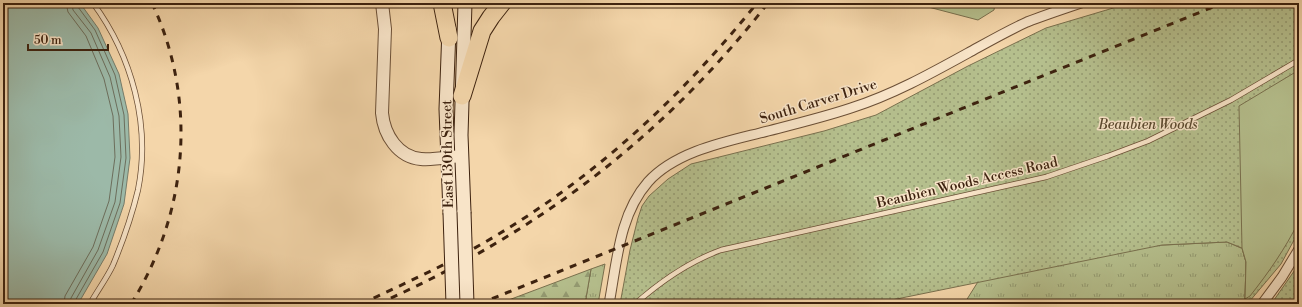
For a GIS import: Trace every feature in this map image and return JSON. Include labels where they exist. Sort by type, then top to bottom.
[{"type":"highway","points":[[442,3],[449,38]]},
{"type":"highway","points":[[462,96],[482,31],[502,3]]},
{"type":"main road","name":"East 130th Street","points":[[449,3],[446,109],[453,304]]},
{"type":"main road","name":"East 130th Street","points":[[465,3],[461,135],[467,304]]},
{"type":"street","points":[[382,3],[385,29],[382,113],[386,133],[400,150],[414,158],[422,160],[462,156]]},
{"type":"street","name":"South Carver Drive","points":[[609,304],[623,229],[629,212],[649,181],[661,171],[682,158],[705,148],[826,116],[881,97],[938,70],[1026,22],[1082,3]]},
{"type":"street","points":[[1262,304],[1282,277],[1299,249]]},
{"type":"lane","points":[[90,304],[112,266],[123,238],[138,189],[141,161],[141,133],[136,95],[124,56],[106,20],[93,3]]},
{"type":"lane","name":"Beaubien Woods Access Road","points":[[635,304],[654,287],[678,271],[703,257],[721,250],[1046,177],[1108,156],[1148,141],[1200,116],[1231,100],[1299,60]]},
{"type":"green space","points":[[913,3],[995,3],[994,10],[978,20]]},
{"type":"green space","name":"Beaubien Woods","points":[[1130,3],[1299,3],[1299,231],[1281,264],[1249,302],[1245,299],[1246,262],[1242,248],[1227,242],[1162,245],[872,304],[620,304],[630,250],[642,206],[649,196],[668,179],[691,164],[824,131],[876,115],[968,66],[1046,28]]},
{"type":"green space","points":[[1299,70],[1299,221],[1270,269],[1250,296],[1245,299],[1246,262],[1242,248],[1239,106]]},
{"type":"green space","points":[[1239,106],[1242,248],[1246,262],[1245,299],[1241,304],[964,304],[996,253],[1227,242],[1241,248],[1235,229],[1089,210],[918,248],[778,304],[645,304],[693,268],[756,247],[1101,166]]},
{"type":"green space","points":[[605,264],[598,304],[585,304],[591,269]]},
{"type":"green space","points":[[1299,264],[1299,304],[1274,300]]},
{"type":"green space","points":[[591,269],[585,304],[498,304]]},
{"type":"water","points":[[3,3],[80,3],[98,28],[119,74],[128,114],[130,158],[124,204],[107,254],[78,304],[3,304]]},
{"type":"railway","points":[[131,304],[150,269],[165,232],[175,195],[180,156],[181,117],[176,79],[167,40],[152,3]]},
{"type":"railway","points":[[361,304],[421,276],[480,245],[520,221],[595,167],[664,106],[727,39],[757,3]]},
{"type":"railway","points":[[378,304],[435,277],[490,247],[542,214],[592,178],[639,140],[684,98],[727,52],[768,3]]},
{"type":"railway","points":[[479,304],[1223,3]]}]
